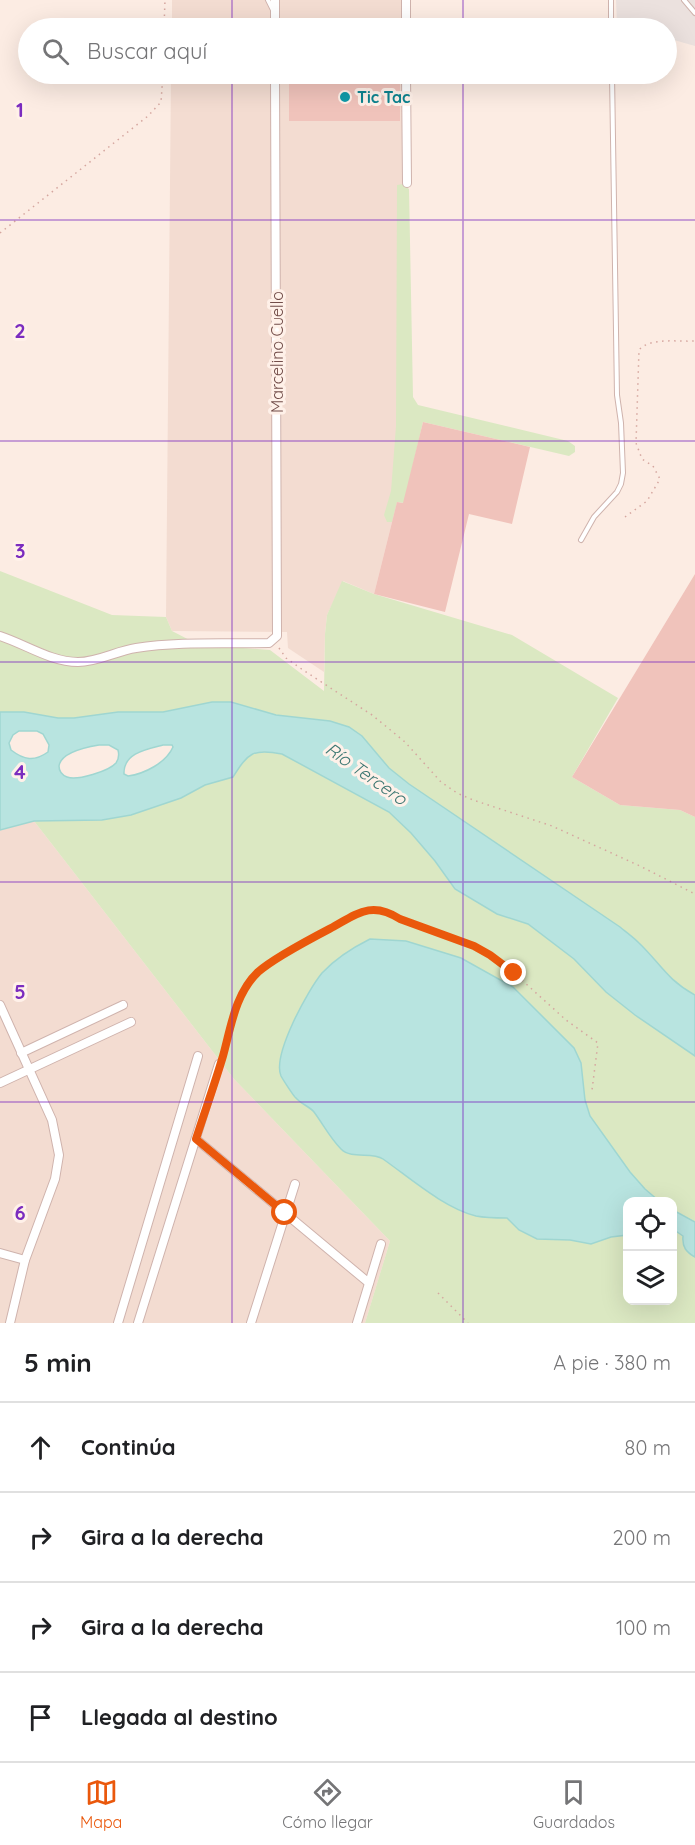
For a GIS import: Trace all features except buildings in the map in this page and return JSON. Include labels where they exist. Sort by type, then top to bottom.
[{"type":"street","points":[[275,0],[275,18]]},
{"type":"street","points":[[406,0],[406,18]]},
{"type":"street","name":"Marcelino Cuello","points":[[273,640],[278,631],[275,84]]},
{"type":"street","points":[[406,84],[406,183]]},
{"type":"street","points":[[0,636],[60,659],[77,662],[156,645],[269,643],[273,640]]},
{"type":"street","points":[[0,1005],[52,1120],[59,1155],[51,1193],[25,1260],[10,1323]]},
{"type":"street","points":[[21,1053],[123,1005]]},
{"type":"street","points":[[0,1083],[131,1022]]},
{"type":"street","points":[[118,1323],[198,1056]]},
{"type":"street","points":[[138,1323],[219,1064]]},
{"type":"street","points":[[196,1139],[369,1283]]},
{"type":"street","points":[[251,1323],[295,1184]]},
{"type":"street","points":[[357,1323],[381,1244]]},
{"type":"street","points":[[0,1253],[25,1260]]},
{"type":"lane","points":[[268,0],[275,13]]},
{"type":"lane","points":[[611,0],[612,18]]},
{"type":"lane","points":[[684,0],[695,12]]},
{"type":"lane","points":[[580,540],[594,517],[617,492],[623,473],[621,423],[617,396],[612,84]]},
{"type":"path","points":[[164,18],[165,0]]},
{"type":"path","points":[[0,233],[148,116],[161,102],[162,84]]},
{"type":"path","points":[[625,517],[647,501],[660,479],[653,466],[642,459],[636,443],[639,350],[643,345],[652,342],[695,341]]},
{"type":"path","points":[[273,640],[286,658],[372,715],[405,742],[441,782],[457,793],[472,801],[552,826],[695,894]]},
{"type":"path","points":[[219,1064],[235,1009],[243,992],[260,971],[356,914],[381,909],[400,919],[482,950],[514,973],[566,1020],[598,1043],[592,1090]]},
{"type":"path","points":[[438,1293],[468,1323]]},
{"type":"shaded area","points":[[172,0],[402,0],[402,18],[172,18]]},
{"type":"shaded area","points":[[616,0],[695,0],[695,46],[677,41],[677,18],[617,18]]},
{"type":"shaded area","points":[[171,84],[402,84],[404,426],[397,502],[374,594],[343,581],[327,615],[324,672],[288,648],[287,632],[172,631],[166,617]]},
{"type":"shaded area","points":[[34,821],[234,1079],[390,1241],[365,1323],[0,1323],[0,830]]},
{"type":"green space","points":[[403,184],[409,189],[413,397],[418,405],[568,441],[575,446],[575,452],[569,456],[423,422],[404,503],[397,502],[392,522],[387,522],[384,515],[391,491],[396,426],[397,185]]},
{"type":"green space","points":[[0,571],[112,615],[166,617],[172,631],[205,648],[270,650],[324,691],[327,615],[342,581],[374,594],[512,635],[618,698],[572,777],[620,805],[680,810],[695,817],[695,995],[671,977],[639,943],[620,927],[409,784],[389,768],[362,736],[330,721],[276,715],[231,702],[163,712],[118,712],[74,718],[58,718],[24,712],[0,712]]},
{"type":"green space","points":[[256,751],[282,754],[389,812],[435,861],[455,889],[497,914],[528,924],[574,959],[606,992],[635,1015],[695,1056],[695,1323],[365,1323],[390,1241],[234,1079],[34,821],[102,820],[131,815],[181,798],[205,785],[233,777],[245,758]]},
{"type":"water","name":"Río Tercero","points":[[212,702],[231,702],[276,715],[330,721],[349,727],[362,736],[389,768],[409,784],[620,927],[639,943],[671,977],[695,995],[695,1056],[635,1015],[606,992],[574,959],[528,924],[497,914],[455,889],[411,833],[389,812],[282,754],[258,752],[252,754],[243,762],[233,777],[205,785],[181,798],[131,815],[102,820],[34,821],[0,830],[0,712],[24,712],[58,718],[74,718],[118,712],[163,712]],"holes":[[[19,731],[37,731],[43,734],[49,745],[48,752],[29,758],[20,756],[11,750],[9,743],[13,735]],[[109,745],[118,750],[119,756],[116,763],[107,769],[72,778],[61,773],[59,766],[64,757],[75,751]],[[163,745],[173,747],[170,753],[154,767],[134,775],[124,774],[127,761],[143,750]]]},
{"type":"water","points":[[370,939],[406,941],[461,958],[513,987],[574,1048],[581,1063],[585,1100],[590,1116],[630,1172],[654,1197],[623,1197],[623,1236],[591,1244],[570,1240],[537,1239],[519,1230],[507,1218],[480,1217],[452,1206],[428,1192],[383,1159],[351,1154],[341,1149],[314,1112],[295,1097],[281,1076],[280,1066],[286,1039],[308,993],[322,973],[357,946]]},
{"type":"water","points":[[677,1212],[695,1222],[695,1257],[685,1249],[683,1236],[677,1232]]},
{"type":"place","name":"Tic Tac","points":[[345,97]]},
{"type":"route","points":[[285,1213],[196,1139],[223,1056],[235,1009],[252,979],[260,971],[312,939],[356,914],[374,909],[381,909],[400,919],[474,946],[514,973]]}]
